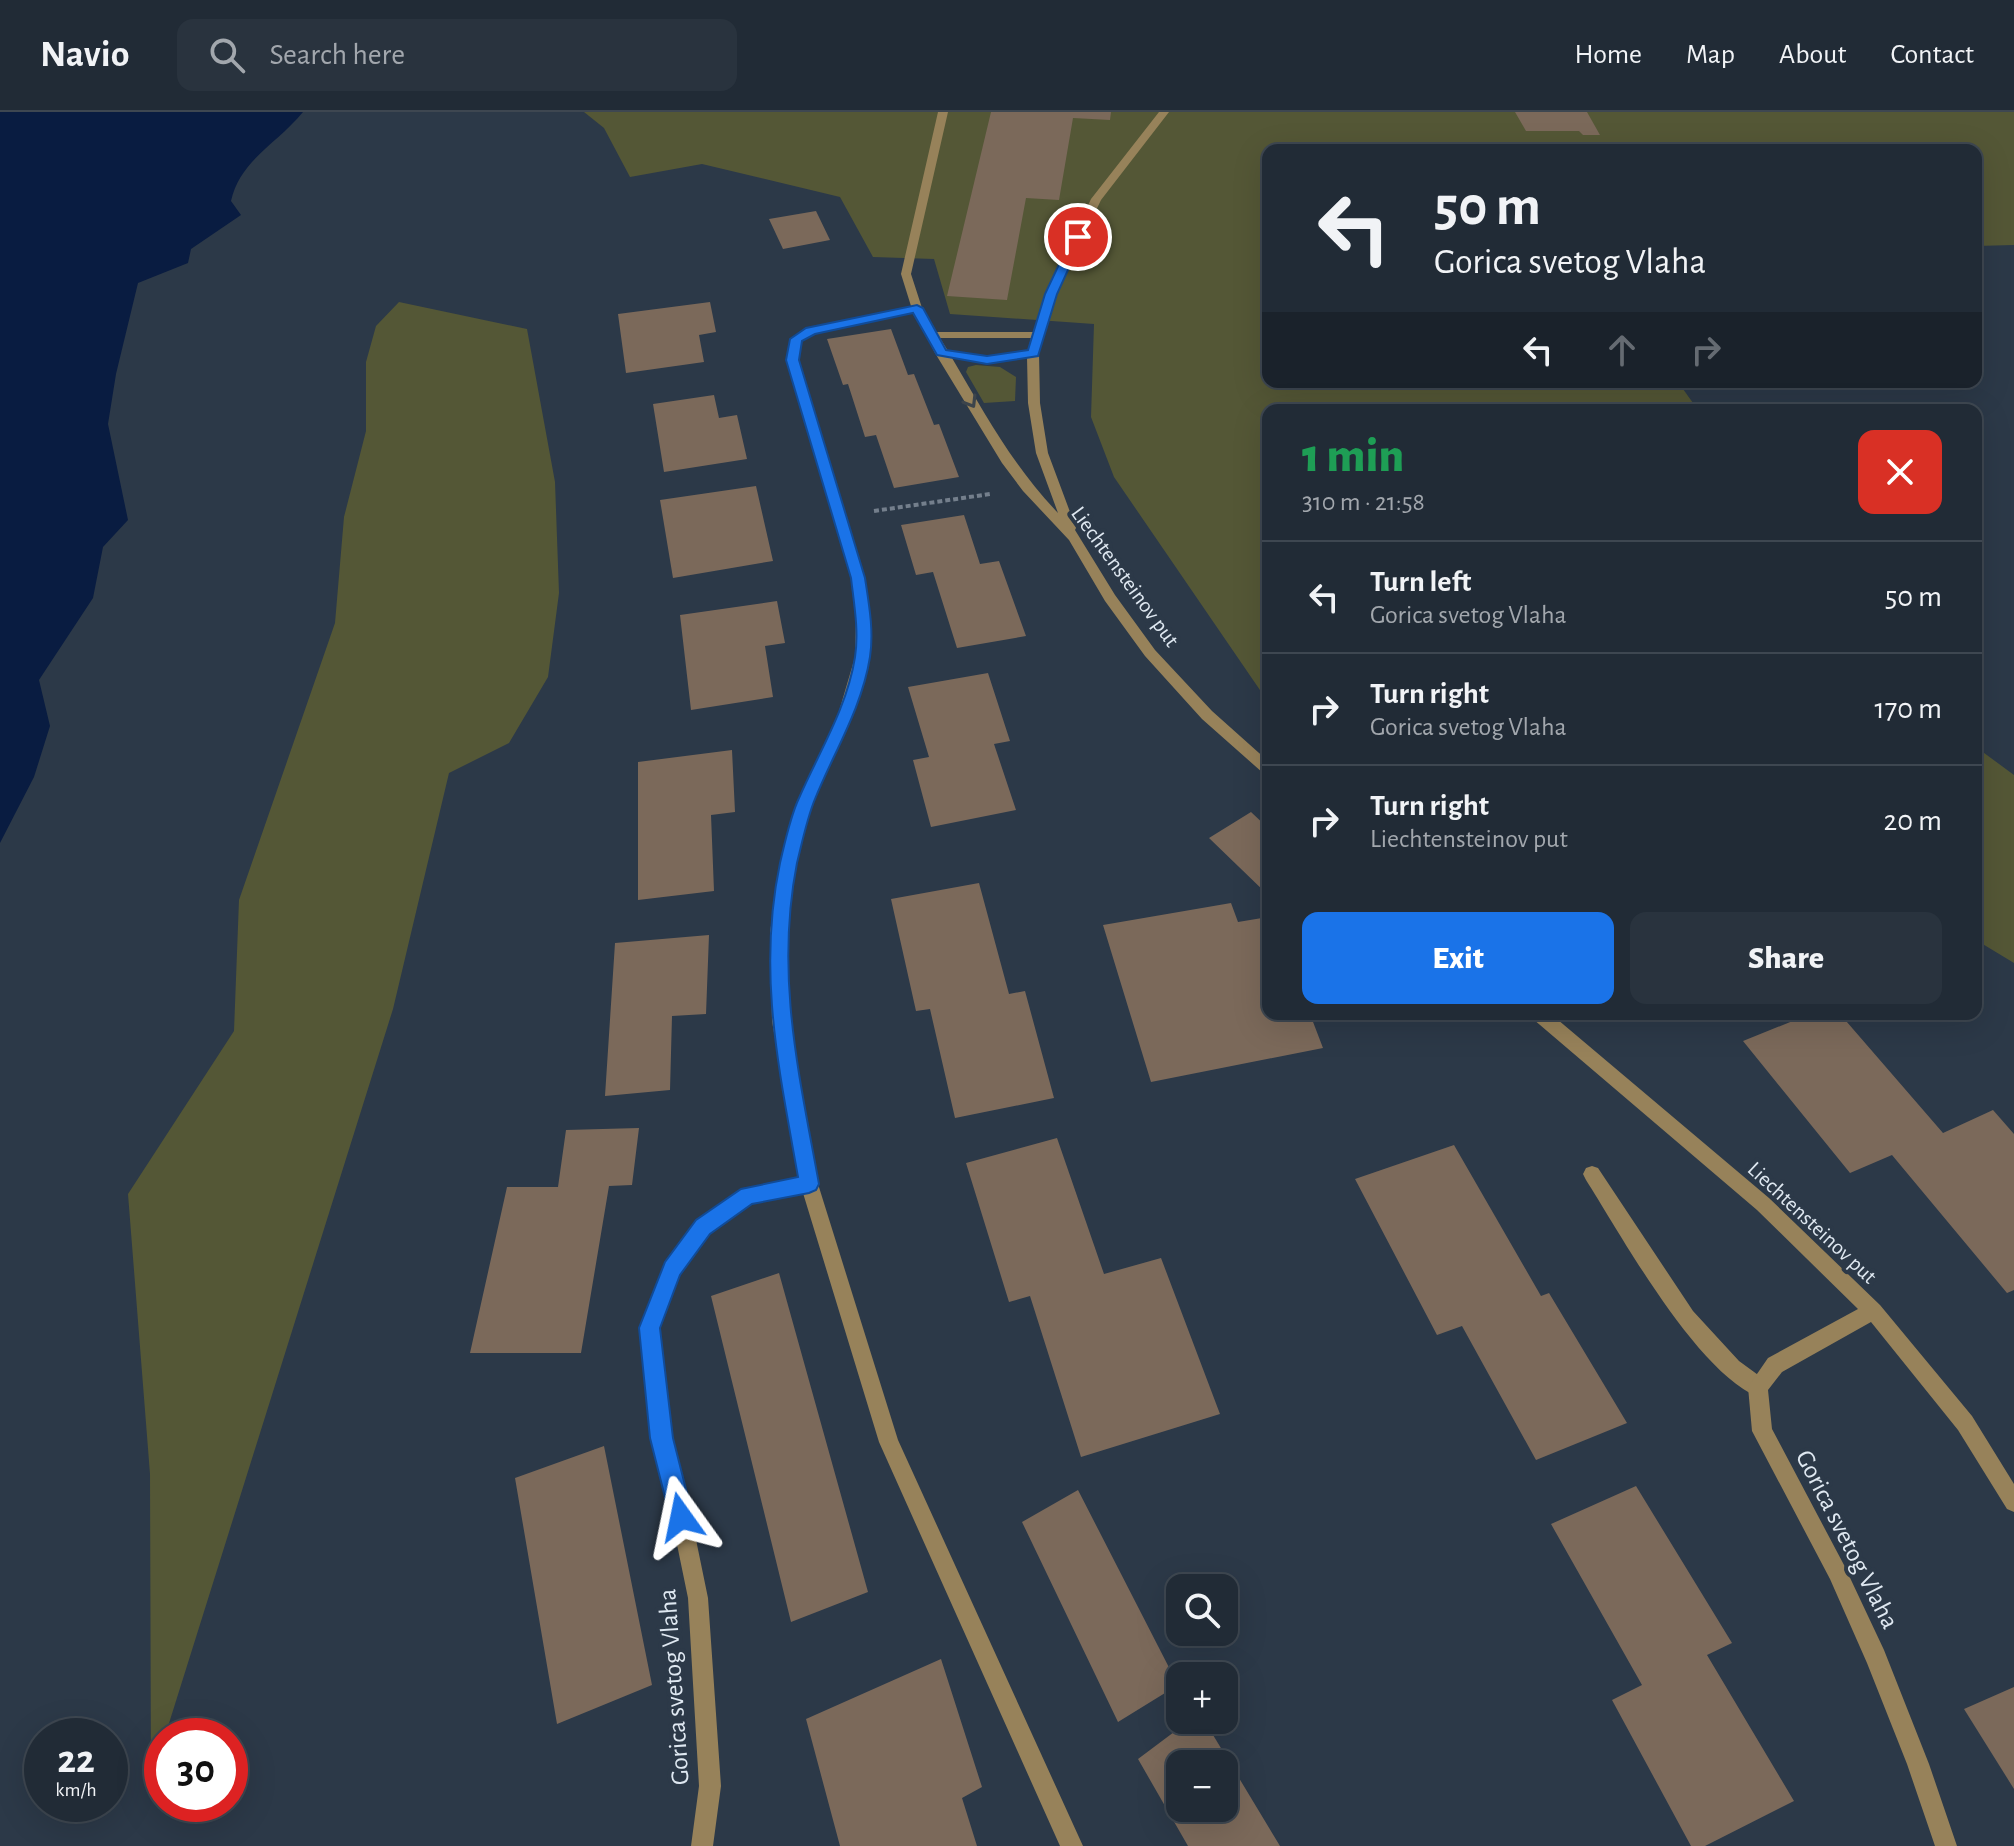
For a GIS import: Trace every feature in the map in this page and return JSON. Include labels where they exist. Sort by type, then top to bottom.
[{"type":"street","name":"Liechtensteinov put","points":[[943,112],[910,244],[906,274],[917,308],[1006,460],[1027,488],[1074,537],[1110,598],[1150,653],[1207,715],[1262,764]]},
{"type":"street","points":[[1074,537],[1042,453],[1034,403],[1033,353],[1051,294],[1096,199],[1164,112]]},
{"type":"street","points":[[917,308],[811,331],[796,339],[793,360],[842,516],[858,578],[863,616],[862,657],[842,725],[805,801],[789,863],[778,932],[780,1021],[809,1184],[889,1442],[1072,1846]]},
{"type":"street","points":[[931,335],[1037,335]]},
{"type":"street","points":[[941,353],[987,360],[1033,353]]},
{"type":"street","name":"Liechtensteinov put","points":[[1546,1020],[1763,1204],[1873,1311],[1965,1423],[2014,1502]]},
{"type":"street","points":[[1592,1174],[1695,1330],[1734,1371],[1758,1387],[1775,1365],[1873,1311]]},
{"type":"street","name":"Gorica svetog Vlaha","points":[[702,1846],[710,1786],[698,1598],[662,1438],[649,1328],[672,1269],[703,1227],[748,1196],[809,1184]]},
{"type":"street","name":"Gorica svetog Vlaha","points":[[1758,1387],[1762,1431],[1837,1572],[1876,1658],[1946,1846]]},
{"type":"path","points":[[842,516],[1027,488]]},
{"type":"green space","points":[[584,112],[2014,112],[2014,245],[1982,246],[1982,144],[1262,144],[1262,388],[1682,388],[1694,404],[1262,404],[1262,693],[1114,477],[1091,417],[1094,324],[950,314],[934,259],[873,257],[840,197],[702,164],[630,177],[604,128]]},
{"type":"green space","points":[[399,302],[527,329],[555,482],[559,593],[548,677],[509,743],[449,773],[393,1009],[171,1718],[151,1718],[150,1474],[128,1194],[234,1031],[239,900],[335,623],[344,517],[366,431],[366,362],[376,326]]},
{"type":"green space","points":[[968,367],[1000,367],[1016,377],[1015,401],[984,403],[966,372]]},
{"type":"green space","points":[[1982,751],[2014,775],[2014,963],[1982,944]]},
{"type":"water","points":[[0,112],[303,112],[242,174],[231,201],[241,215],[191,249],[188,263],[138,283],[116,374],[108,424],[128,520],[103,547],[93,598],[39,680],[50,726],[34,777],[0,843]]},
{"type":"building","points":[[991,112],[1111,112],[1110,120],[1073,118],[1059,200],[1026,198],[1007,300],[947,296]]},
{"type":"building","points":[[1515,112],[1587,112],[1600,135],[1583,135],[1579,131],[1526,131]]},
{"type":"building","points":[[816,211],[830,240],[783,249],[769,219]]},
{"type":"building","points":[[710,302],[716,332],[699,335],[704,362],[626,373],[618,314]]},
{"type":"building","points":[[891,329],[908,375],[914,374],[934,425],[939,424],[959,477],[894,488],[876,435],[865,437],[848,384],[843,385],[827,339]]},
{"type":"building","points":[[714,395],[719,418],[737,415],[747,459],[664,472],[653,404]]},
{"type":"building","points":[[756,486],[773,561],[673,578],[660,500]]},
{"type":"building","points":[[964,515],[980,564],[999,561],[1026,636],[957,648],[933,572],[916,575],[901,525]]},
{"type":"building","points":[[777,601],[785,643],[765,646],[773,697],[691,710],[680,615]]},
{"type":"building","points":[[988,673],[1010,741],[994,744],[1016,810],[931,827],[913,760],[929,757],[908,687]]},
{"type":"building","points":[[732,750],[735,812],[711,815],[714,891],[638,900],[638,762]]},
{"type":"building","points":[[1251,812],[1262,822],[1262,889],[1209,838]]},
{"type":"building","points":[[979,883],[1009,994],[1025,991],[1054,1098],[955,1118],[930,1009],[916,1011],[891,899]]},
{"type":"building","points":[[1231,903],[1238,922],[1262,918],[1262,1020],[1312,1020],[1323,1048],[1151,1082],[1103,925]]},
{"type":"building","points":[[709,935],[706,1014],[672,1016],[670,1090],[605,1096],[615,943]]},
{"type":"building","points":[[1795,1020],[1845,1020],[1943,1133],[1993,1110],[2014,1134],[2014,1290],[2007,1293],[1892,1155],[1850,1173],[1743,1041]]},
{"type":"building","points":[[639,1128],[632,1185],[609,1186],[581,1353],[470,1353],[507,1187],[558,1187],[566,1130]]},
{"type":"building","points":[[1057,1138],[1104,1274],[1161,1258],[1220,1414],[1081,1457],[1030,1296],[1009,1302],[966,1163]]},
{"type":"building","points":[[1454,1145],[1541,1296],[1549,1293],[1627,1423],[1536,1460],[1462,1326],[1437,1335],[1355,1179]]},
{"type":"building","points":[[779,1273],[868,1592],[791,1622],[711,1296]]},
{"type":"building","points":[[604,1446],[652,1685],[557,1724],[515,1478]]},
{"type":"building","points":[[1636,1486],[1732,1643],[1707,1655],[1794,1801],[1705,1846],[1691,1846],[1612,1700],[1642,1685],[1551,1524]]},
{"type":"building","points":[[1078,1490],[1166,1662],[1166,1692],[1118,1722],[1022,1522]]},
{"type":"building","points":[[941,1659],[982,1787],[962,1798],[977,1846],[840,1846],[806,1719]]},
{"type":"building","points":[[2014,1687],[2014,1789],[1964,1709]]},
{"type":"building","points":[[1171,1734],[1212,1734],[1222,1750],[1166,1750],[1166,1808],[1138,1759]]},
{"type":"building","points":[[1238,1776],[1280,1846],[1188,1846],[1174,1822],[1238,1822]]},
{"type":"route","points":[[681,1517],[662,1438],[649,1328],[672,1269],[703,1227],[748,1196],[809,1184],[780,1021],[778,932],[789,863],[805,801],[842,725],[862,657],[863,616],[858,578],[793,360],[796,339],[811,331],[917,308],[941,353],[987,360],[1004,360],[1033,353],[1051,294],[1078,237]]}]
